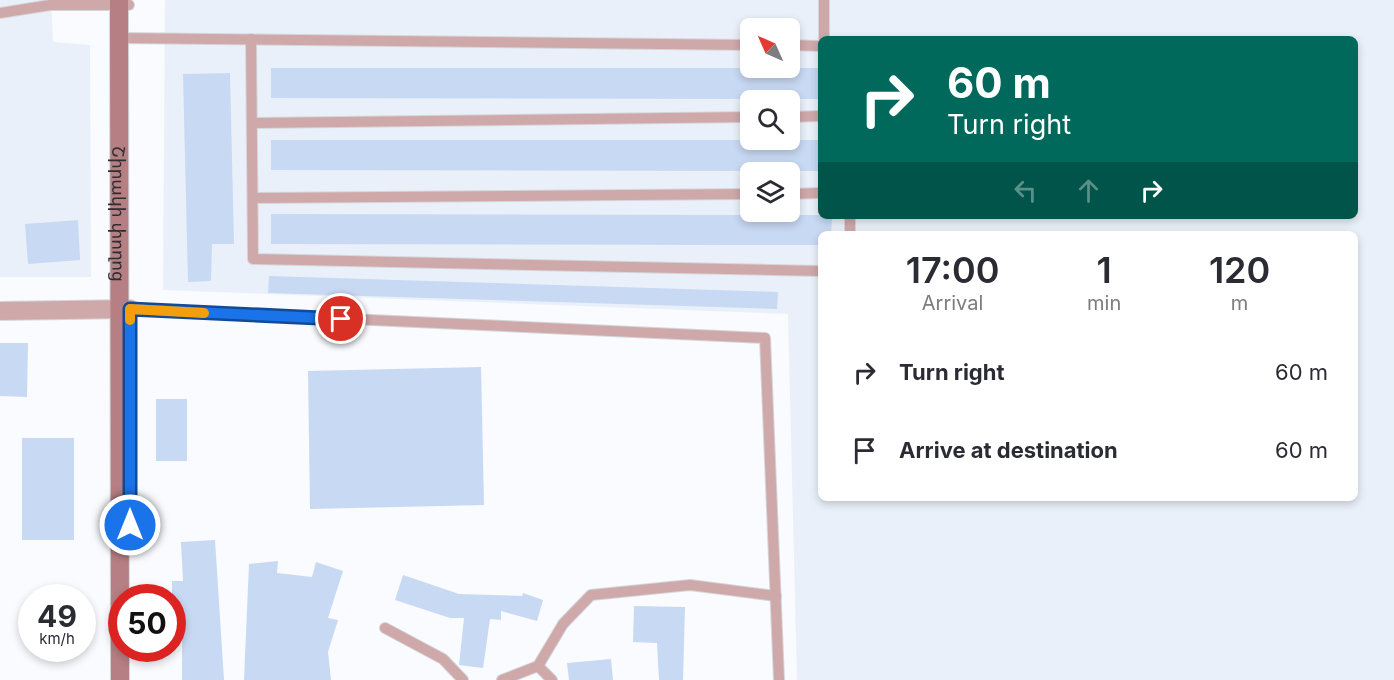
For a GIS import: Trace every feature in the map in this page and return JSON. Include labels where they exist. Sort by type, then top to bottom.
[{"type":"main road","name":"Շիրակի փողոց","points":[[124,3],[125,309],[130,584]]},
{"type":"main road","name":"Շիրակի փողոց","points":[[120,680],[125,309]]},
{"type":"main road","points":[[130,662],[130,680]]},
{"type":"street","points":[[0,311],[125,309]]},
{"type":"lane","points":[[824,0],[824,36]]},
{"type":"lane","points":[[0,13],[50,5],[124,3]]},
{"type":"lane","points":[[124,38],[740,45]]},
{"type":"lane","points":[[251,39],[253,259],[818,271]]},
{"type":"lane","points":[[800,45],[818,46]]},
{"type":"lane","points":[[800,117],[818,116]]},
{"type":"lane","points":[[252,123],[740,117]]},
{"type":"lane","points":[[800,194],[818,193]]},
{"type":"lane","points":[[253,198],[740,194]]},
{"type":"lane","points":[[125,309],[765,338],[779,680]]},
{"type":"lane","points":[[502,680],[538,666],[563,624],[591,595],[690,585],[776,596]]},
{"type":"lane","points":[[386,628],[443,659],[463,680]]},
{"type":"lane","points":[[538,666],[552,680]]},
{"type":"shaded area","points":[[0,0],[51,0],[53,42],[90,45],[91,277],[0,277]]},
{"type":"shaded area","points":[[165,0],[1394,0],[1394,680],[797,680],[788,314],[163,290]]},
{"type":"building","points":[[271,68],[740,68],[740,78],[800,78],[800,68],[818,68],[818,99],[800,99],[800,90],[740,90],[740,99],[271,98]]},
{"type":"building","points":[[230,73],[234,244],[212,244],[211,281],[188,282],[183,74]]},
{"type":"building","points":[[271,140],[740,140],[740,150],[800,150],[800,140],[818,140],[818,171],[800,171],[800,162],[740,162],[740,171],[271,170]]},
{"type":"building","points":[[271,214],[740,215],[740,222],[800,222],[800,215],[818,215],[818,219],[832,219],[831,231],[818,231],[818,245],[271,244]]},
{"type":"building","points":[[78,220],[80,260],[28,264],[25,224]]},
{"type":"building","points":[[269,276],[778,292],[777,309],[268,293]]},
{"type":"building","points":[[0,343],[28,343],[27,397],[0,396]]},
{"type":"building","points":[[481,367],[484,505],[310,509],[308,371]]},
{"type":"building","points":[[156,399],[187,399],[187,461],[156,461]]},
{"type":"building","points":[[22,438],[74,438],[74,540],[22,540]]},
{"type":"building","points":[[215,540],[224,680],[182,680],[182,662],[186,662],[186,584],[172,584],[172,581],[183,581],[181,542]]},
{"type":"building","points":[[278,561],[277,573],[312,577],[316,562],[343,571],[328,618],[338,620],[328,652],[331,680],[244,680],[249,564]]},
{"type":"building","points":[[403,575],[459,594],[522,596],[523,593],[543,600],[537,621],[501,611],[501,620],[490,619],[483,668],[459,665],[464,618],[450,618],[395,600]]},
{"type":"building","points":[[634,606],[685,607],[683,680],[659,680],[657,643],[633,642]]},
{"type":"building","points":[[611,659],[613,680],[569,680],[567,663]]},
{"type":"slow traffic","points":[[130,320],[130,309],[204,313]]},
{"type":"route","points":[[130,525],[130,309],[341,319]]}]
